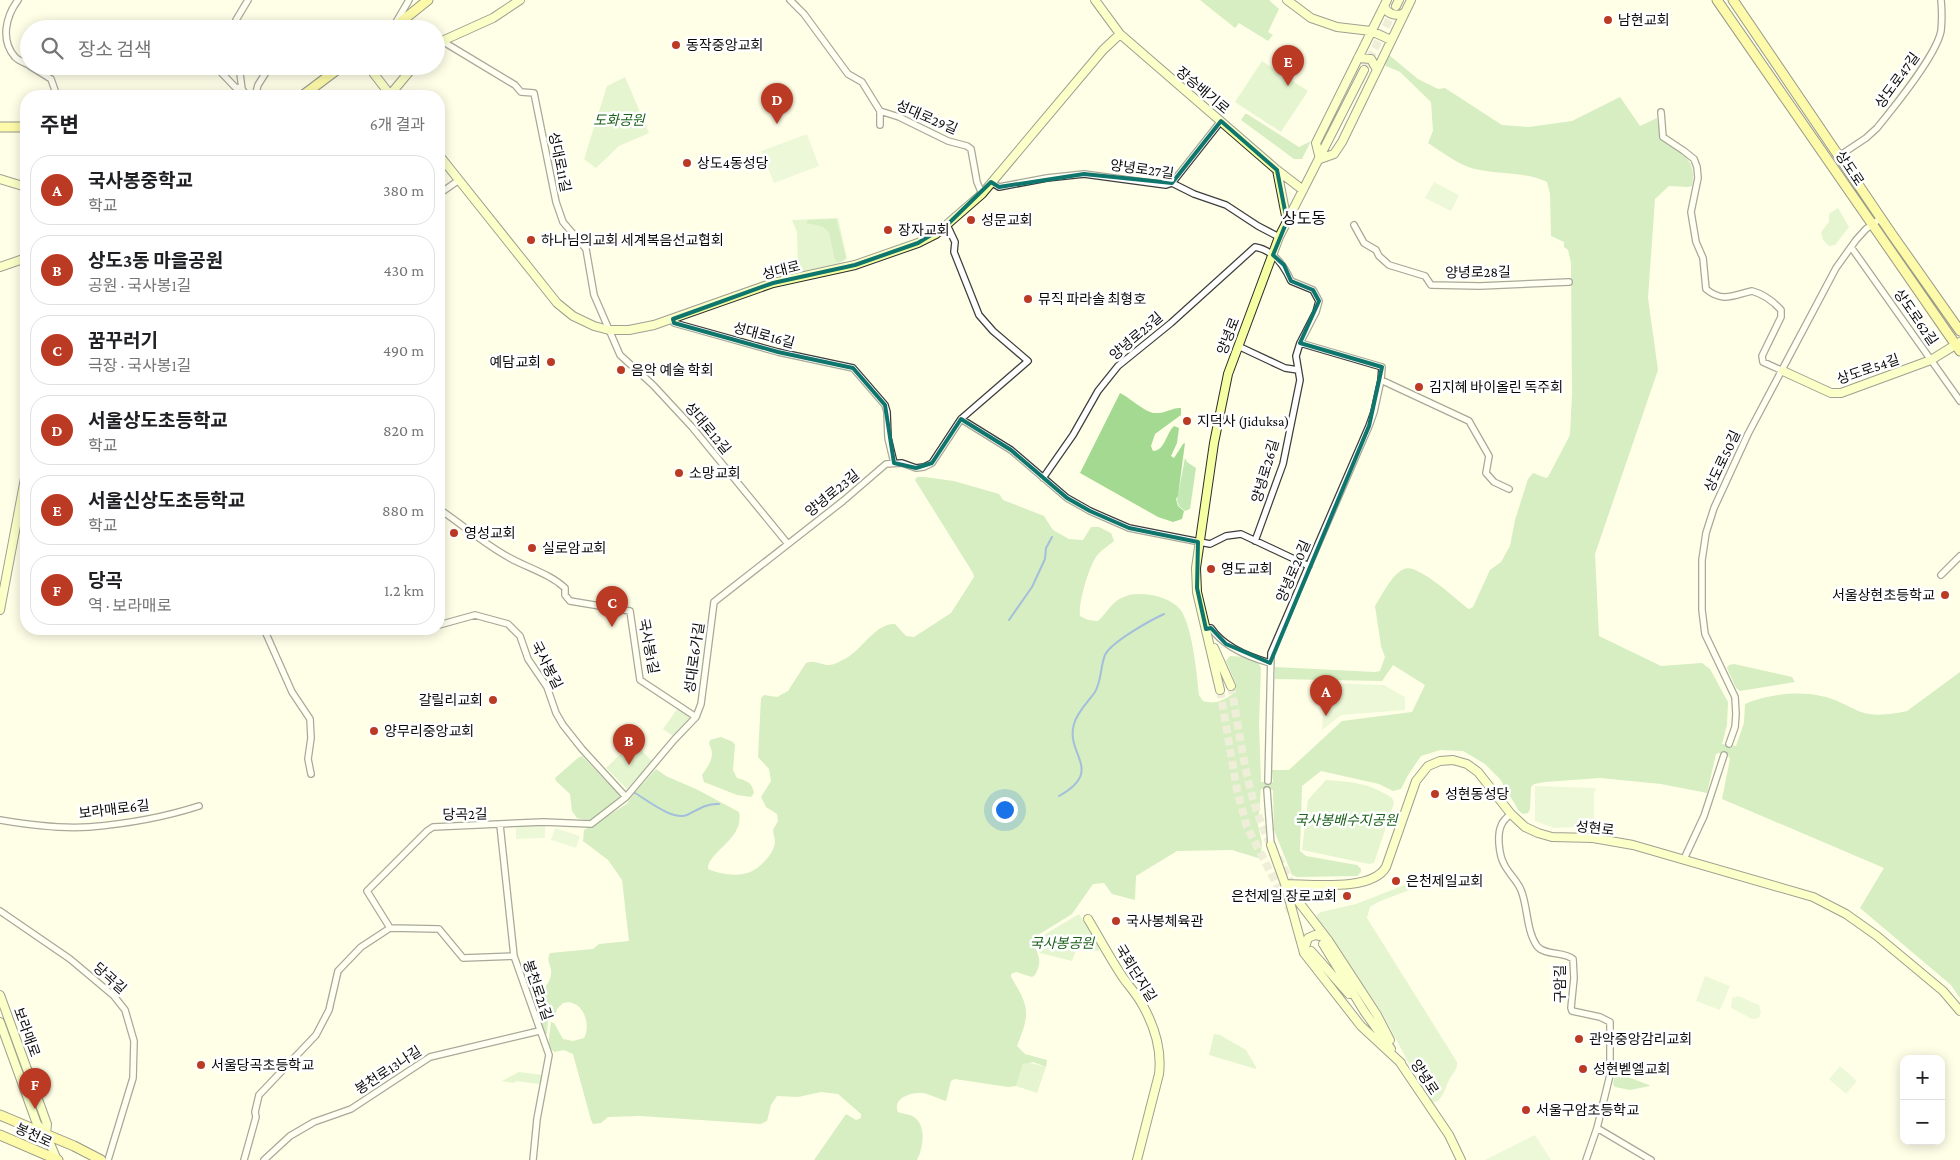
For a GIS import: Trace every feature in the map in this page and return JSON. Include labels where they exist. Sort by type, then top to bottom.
[{"type":"main road","points":[[403,20],[428,0]]},
{"type":"main road","points":[[445,41],[493,18],[520,0]]},
{"type":"main road","name":"장승배기로","points":[[1095,0],[1120,34],[1277,170],[1303,190]]},
{"type":"main road","points":[[1287,0],[1311,18],[1337,27],[1371,31],[1391,40]]},
{"type":"main road","points":[[1385,3],[1316,143],[1320,159],[1334,154],[1342,142],[1376,68],[1411,0]]},
{"type":"main road","name":"상도로","points":[[1717,0],[1959,346]]},
{"type":"main road","name":"상도로","points":[[1733,0],[1960,331]]},
{"type":"main road","points":[[1385,3],[1386,10],[1393,15],[1405,12]]},
{"type":"main road","name":"성대로","points":[[445,162],[557,303],[573,316],[594,326],[609,330],[629,330],[673,319],[773,284],[871,260],[918,243],[936,234],[982,194],[1103,50],[1120,34]]},
{"type":"main road","points":[[1358,58],[1371,59],[1376,68]]},
{"type":"main road","name":"양녕로","points":[[1220,690],[1197,588],[1196,568],[1198,542],[1220,409],[1228,374],[1287,221],[1364,70]]},
{"type":"main road","points":[[375,75],[386,90]]},
{"type":"main road","points":[[395,90],[407,75]]},
{"type":"main road","points":[[310,90],[328,76]]},
{"type":"main road","points":[[0,127],[20,127]]},
{"type":"main road","points":[[1277,170],[1287,221]]},
{"type":"main road","points":[[0,179],[20,185]]},
{"type":"main road","points":[[0,267],[20,260]]},
{"type":"main road","name":"상도로54길","points":[[1783,371],[1831,393],[1841,393],[1931,360],[1959,346]]},
{"type":"main road","points":[[0,610],[20,508]]},
{"type":"main road","name":"양녕로","points":[[1208,630],[1231,686]]},
{"type":"main road","name":"성현로","points":[[1286,884],[1352,884],[1380,875],[1386,867],[1416,781],[1428,766],[1440,761],[1453,760],[1467,764],[1478,772],[1511,814],[1525,827],[1538,833],[1552,837],[1593,838],[1633,845],[1813,898],[1846,914],[1878,936],[1936,985],[1960,1012]]},
{"type":"main road","points":[[1270,845],[1286,884],[1308,952]]},
{"type":"main road","points":[[1286,884],[1377,1015],[1401,1063]]},
{"type":"main road","name":"국회단지길","points":[[1088,919],[1124,978],[1142,1003],[1156,1034],[1160,1065],[1159,1074],[1137,1160]]},
{"type":"main road","points":[[1324,940],[1315,935],[1308,938],[1303,947],[1361,1026],[1401,1063]]},
{"type":"main road","name":"양녕로","points":[[1324,940],[1364,1011],[1449,1135],[1462,1160]]},
{"type":"main road","name":"양녕로","points":[[1308,952],[1364,1011]]},
{"type":"main road","name":"보라매로","points":[[0,994],[47,1124],[46,1134]]},
{"type":"main road","name":"보라매로","points":[[0,1022],[37,1124],[46,1134]]},
{"type":"main road","name":"봉천로","points":[[0,1115],[101,1160]]},
{"type":"main road","points":[[46,1134],[57,1160]]},
{"type":"main road","name":"봉천로","points":[[0,1135],[57,1160]]},
{"type":"street","points":[[18,0],[7,18],[5,33],[12,52],[20,60]]},
{"type":"street","points":[[236,20],[248,0]]},
{"type":"street","points":[[397,20],[409,0]]},
{"type":"street","name":"성대로29길","points":[[790,0],[804,14],[848,74],[862,82],[880,111],[899,117],[948,141],[967,146],[971,149],[977,182],[982,194]]},
{"type":"street","name":"상도로47길","points":[[1839,156],[1866,138],[1877,128],[1930,55],[1940,32],[1941,0]]},
{"type":"street","name":"성대로11길","points":[[445,47],[515,85],[521,92],[534,93],[556,202],[563,222],[586,249],[594,295],[609,330]]},
{"type":"street","points":[[44,75],[51,79],[55,90]]},
{"type":"street","points":[[224,75],[235,87],[242,89],[240,75]]},
{"type":"street","points":[[257,90],[264,75]]},
{"type":"street","points":[[880,111],[880,125]]},
{"type":"street","points":[[1661,112],[1664,137],[1694,159],[1697,167],[1698,178],[1691,212],[1696,242],[1703,258],[1706,289],[1714,296],[1728,298],[1752,291],[1766,297],[1777,306],[1781,316],[1762,356],[1763,362],[1783,371]]},
{"type":"street","points":[[1172,183],[1221,122]]},
{"type":"street","name":"양녕로27길","points":[[991,182],[999,187],[1047,178],[1084,174],[1166,185],[1172,183],[1194,194],[1226,205],[1258,226],[1280,237]]},
{"type":"street","points":[[445,190],[459,180]]},
{"type":"street","name":"상도로50길","points":[[1729,744],[1736,714],[1735,697],[1705,634],[1702,610],[1702,560],[1714,508],[1748,434],[1830,279],[1851,246],[1866,229],[1881,218]]},
{"type":"street","points":[[894,462],[916,468],[932,463],[961,419],[1028,361],[993,331],[979,315],[954,252],[955,242],[947,225]]},
{"type":"street","name":"양녕로28길","points":[[1354,225],[1364,243],[1376,250],[1379,256],[1389,265],[1426,276],[1432,285],[1569,282]]},
{"type":"street","name":"상도로62길","points":[[1851,246],[1960,401]]},
{"type":"street","name":"양녕로25길","points":[[1043,478],[1072,435],[1098,391],[1118,366],[1171,323],[1255,247],[1261,248],[1273,255]]},
{"type":"street","name":"양녕로26길","points":[[1255,541],[1283,464],[1300,380],[1296,356],[1319,301],[1313,290],[1292,281],[1284,265],[1273,255]]},
{"type":"street","name":"성대로16길","points":[[673,319],[674,323],[778,352],[853,368],[885,405],[888,438],[894,462]]},
{"type":"street","name":"성대로12길","points":[[609,330],[620,355],[653,385],[692,427],[788,544]]},
{"type":"street","points":[[1300,343],[1382,367],[1381,380],[1469,421],[1489,456],[1486,473],[1494,482],[1509,489]]},
{"type":"street","points":[[1238,346],[1285,368],[1298,370]]},
{"type":"street","name":"양녕로20길","points":[[1268,781],[1271,653],[1369,426],[1381,380]]},
{"type":"street","points":[[961,419],[1011,450],[1067,498],[1090,511],[1129,528],[1210,544],[1226,536],[1241,534],[1309,566]]},
{"type":"street","name":"양녕로23길","points":[[714,602],[886,464],[894,462]]},
{"type":"street","name":"국사봉1길","points":[[445,514],[477,538],[509,558],[558,581],[565,588],[565,595],[570,601],[630,611],[640,680],[696,717]]},
{"type":"street","points":[[1941,575],[1960,556]]},
{"type":"street","name":"성대로6가길","points":[[696,717],[701,704],[714,602]]},
{"type":"street","name":"국사봉길","points":[[445,623],[474,616],[508,624],[520,636],[528,659],[547,687],[556,713],[563,725],[582,749],[626,797]]},
{"type":"street","points":[[1208,630],[1220,640],[1258,659],[1270,662]]},
{"type":"street","points":[[267,635],[292,692],[310,719],[312,731],[308,759],[312,774]]},
{"type":"street","points":[[626,797],[696,717]]},
{"type":"street","points":[[1684,859],[1704,816],[1724,755]]},
{"type":"street","points":[[1268,790],[1270,845]]},
{"type":"street","name":"당곡2길","points":[[390,928],[367,891],[433,827],[543,822],[590,824],[626,797]]},
{"type":"street","name":"보라매로6길","points":[[0,820],[34,825],[88,827],[143,820],[199,806]]},
{"type":"street","name":"구암길","points":[[1511,814],[1504,820],[1499,833],[1501,855],[1503,863],[1520,889],[1537,946],[1545,950],[1568,955],[1573,959],[1572,1011],[1600,1017],[1610,1022],[1610,1075],[1597,1128],[1586,1160]]},
{"type":"street","name":"봉천로21길","points":[[500,825],[514,956],[549,1055],[537,1119],[533,1160]]},
{"type":"street","name":"당곡길","points":[[0,911],[70,959],[114,996],[125,1010],[134,1041],[133,1078],[108,1160]]},
{"type":"street","points":[[244,1160],[256,1117],[255,1112],[259,1095],[316,1034],[329,1010],[338,970],[361,947],[390,928],[439,929],[463,958],[514,956]]},
{"type":"street","name":"봉천로13나길","points":[[264,1160],[290,1136],[314,1122],[351,1109],[430,1057],[539,1031]]},
{"type":"street","points":[[1597,1128],[1650,1160]]},
{"type":"highlighted area","points":[[1221,121],[1277,170],[1287,221],[1273,255],[1284,265],[1291,281],[1313,290],[1319,301],[1300,343],[1382,367],[1369,426],[1270,663],[1226,644],[1211,628],[1206,629],[1197,588],[1198,542],[1129,528],[1090,511],[1067,498],[1011,450],[961,419],[932,463],[916,468],[894,463],[885,405],[853,368],[778,352],[674,323],[673,319],[773,283],[855,265],[918,243],[947,225],[991,182],[999,187],[1084,174],[1172,183]]},
{"type":"green space","points":[[1200,0],[1269,0],[1279,9],[1268,32],[1273,35],[1268,41],[1239,23],[1235,28]]},
{"type":"green space","points":[[1389,55],[1418,79],[1438,89],[1445,88],[1502,125],[1529,127],[1572,121],[1620,97],[1640,126],[1657,118],[1660,137],[1689,161],[1693,175],[1692,186],[1669,186],[1655,199],[1648,298],[1658,370],[1595,554],[1599,636],[1661,666],[1702,663],[1710,669],[1728,702],[1727,725],[1722,744],[1736,746],[1744,723],[1745,704],[1763,698],[1783,694],[1812,694],[1826,697],[1866,714],[1896,713],[1907,711],[1960,672],[1960,998],[1951,985],[1860,908],[1884,868],[1722,799],[1730,759],[1728,755],[1716,754],[1707,793],[1661,784],[1600,778],[1545,782],[1534,784],[1531,787],[1530,809],[1528,813],[1523,814],[1519,811],[1500,779],[1485,764],[1463,751],[1440,750],[1421,756],[1401,789],[1393,791],[1379,784],[1321,771],[1302,786],[1300,851],[1306,856],[1357,865],[1361,872],[1357,876],[1297,877],[1292,875],[1274,830],[1273,790],[1261,789],[1258,825],[1262,843],[1261,855],[1258,858],[1232,850],[1177,851],[1136,876],[1135,900],[1112,894],[1104,883],[1093,884],[1072,914],[1035,937],[1035,947],[1039,963],[1035,975],[1032,977],[1016,972],[1011,974],[1022,996],[1026,1011],[1024,1026],[1017,1046],[1025,1054],[1047,1060],[1046,1067],[1033,1062],[1023,1064],[1016,1086],[1008,1087],[955,1079],[951,1081],[946,1101],[922,1093],[904,1097],[898,1103],[898,1112],[911,1115],[921,1126],[923,1137],[917,1160],[814,1160],[846,1114],[856,1120],[861,1118],[861,1114],[838,1094],[821,1092],[798,1097],[777,1096],[771,1105],[767,1121],[761,1124],[640,1116],[608,1117],[601,1123],[593,1124],[573,1054],[564,1050],[554,1052],[548,1046],[551,1022],[554,1023],[563,1039],[573,1041],[584,1038],[587,1026],[584,1013],[575,1004],[570,1002],[563,1003],[557,1009],[555,1017],[548,1021],[547,1034],[544,1035],[533,999],[549,982],[551,969],[548,959],[550,953],[593,949],[599,944],[629,941],[622,880],[608,860],[583,841],[584,830],[627,804],[656,769],[666,776],[698,790],[739,812],[737,830],[713,857],[708,869],[725,874],[739,875],[759,867],[768,858],[774,847],[773,830],[778,821],[777,814],[766,807],[761,797],[771,781],[769,769],[758,757],[761,698],[764,695],[777,697],[788,691],[806,663],[831,665],[838,662],[853,653],[875,632],[888,625],[895,624],[906,636],[914,637],[951,613],[974,577],[915,480],[917,477],[954,481],[999,494],[1003,500],[1044,516],[1053,530],[1069,539],[1083,540],[1091,527],[1099,527],[1111,533],[1114,541],[1098,555],[1090,569],[1082,594],[1080,616],[1088,620],[1098,621],[1116,601],[1134,594],[1154,596],[1173,603],[1184,615],[1191,636],[1199,695],[1203,701],[1220,701],[1235,692],[1236,684],[1226,661],[1230,656],[1245,657],[1258,662],[1261,668],[1259,724],[1261,782],[1273,782],[1272,770],[1289,770],[1342,721],[1412,712],[1425,685],[1393,665],[1382,681],[1275,679],[1275,667],[1380,671],[1385,657],[1381,646],[1375,606],[1391,580],[1404,569],[1418,571],[1467,608],[1473,607],[1490,570],[1501,562],[1510,546],[1515,520],[1528,479],[1533,473],[1548,477],[1570,435],[1572,394],[1571,263],[1568,250],[1564,247],[1564,242],[1551,236],[1550,194],[1547,182],[1530,176],[1471,168],[1428,143],[1433,131],[1431,102],[1400,72],[1386,66],[1385,63]]},
{"type":"green space","points":[[1262,61],[1308,91],[1281,132],[1235,102]]},
{"type":"green space","name":"도화공원","points":[[625,77],[649,133],[619,146],[596,168],[584,159],[607,86]]},
{"type":"green space","points":[[1245,114],[1299,147],[1311,141],[1302,159],[1294,159],[1241,120]]},
{"type":"green space","points":[[807,134],[819,166],[774,183],[761,151]]},
{"type":"green space","points":[[1434,182],[1459,195],[1451,211],[1425,198]]},
{"type":"green space","points":[[1838,208],[1849,227],[1835,245],[1829,246],[1823,240],[1821,232],[1829,222],[1829,214]]},
{"type":"green space","points":[[838,218],[847,259],[834,266],[801,273],[798,269],[797,232],[792,220]]},
{"type":"green space","points":[[836,219],[846,257],[838,262],[835,260],[829,232],[822,226],[806,223],[808,220]]},
{"type":"green space","points":[[1120,393],[1154,413],[1181,408],[1181,415],[1155,434],[1151,446],[1153,451],[1157,450],[1163,445],[1174,426],[1179,428],[1177,443],[1171,456],[1174,458],[1185,443],[1176,499],[1178,506],[1184,511],[1182,519],[1173,522],[1158,517],[1080,473]]},
{"type":"green space","points":[[1185,458],[1187,462],[1196,468],[1190,509],[1185,511],[1179,506],[1177,500]]},
{"type":"green space","points":[[1734,664],[1792,677],[1795,682],[1740,691],[1736,688],[1727,668],[1729,665]]},
{"type":"green space","points":[[1325,683],[1384,685],[1405,697],[1405,710],[1341,715],[1322,730]]},
{"type":"green space","points":[[677,709],[691,716],[673,736],[663,729]]},
{"type":"green space","points":[[721,737],[733,742],[735,745],[733,770],[737,778],[746,781],[752,786],[754,793],[751,797],[737,795],[704,782],[702,775],[712,756],[710,740]]},
{"type":"green space","points":[[633,742],[652,761],[627,789],[606,768]]},
{"type":"green space","points":[[582,756],[621,797],[590,821],[577,818],[572,811],[570,794],[555,778]]},
{"type":"green space","name":"국사봉배수지공원","points":[[1326,780],[1368,786],[1392,798],[1394,803],[1374,863],[1369,864],[1302,850],[1308,800]]},
{"type":"green space","points":[[1535,786],[1596,788],[1594,793],[1594,826],[1554,828],[1535,821]]},
{"type":"green space","points":[[545,825],[545,838],[516,839],[516,826]]},
{"type":"green space","points":[[555,828],[580,836],[576,848],[551,840]]},
{"type":"green space","points":[[1430,875],[1433,881],[1378,902],[1370,907],[1367,918],[1457,1062],[1456,1070],[1442,1096],[1433,1102],[1429,1101],[1381,1011],[1317,919],[1317,915],[1321,912],[1356,904]]},
{"type":"green space","name":"국사봉공원","points":[[1079,914],[1100,947],[1098,951],[1077,948],[1072,961],[1040,953],[1037,939]]},
{"type":"green space","points":[[1705,976],[1730,986],[1720,1010],[1696,1001]]},
{"type":"green space","points":[[1738,996],[1759,1005],[1761,1012],[1759,1018],[1752,1019],[1731,1008],[1732,998]]},
{"type":"green space","points":[[1214,1034],[1220,1035],[1246,1050],[1256,1069],[1209,1055]]},
{"type":"green space","points":[[1027,1062],[1046,1067],[1037,1093],[1016,1086],[1023,1064]]},
{"type":"green space","points":[[1840,1066],[1857,1081],[1846,1094],[1829,1079]]},
{"type":"green space","points":[[519,1072],[542,1075],[540,1084],[502,1081]]},
{"type":"green space","points":[[1617,1073],[1650,1086],[1630,1090],[1615,1087],[1613,1084],[1615,1074]]},
{"type":"green space","points":[[1535,1135],[1551,1160],[1485,1160]]},
{"type":"waterway","points":[[1009,620],[1032,587],[1045,559],[1046,548],[1052,537]]},
{"type":"waterway","points":[[1059,796],[1072,787],[1082,770],[1074,745],[1074,724],[1080,711],[1095,692],[1105,655],[1123,638],[1164,614]]},
{"type":"waterway","points":[[635,793],[668,813],[681,816],[706,806],[719,804]]},
{"type":"tunnel","points":[[1364,70],[1395,8]]},
{"type":"tunnel","points":[[1231,686],[1250,788],[1271,845]]},
{"type":"tunnel","points":[[1220,690],[1237,790],[1247,827],[1291,912]]},
{"type":"tunnel","points":[[1278,857],[1300,900]]},
{"type":"place","name":"남현교회","points":[[1608,20]]},
{"type":"place","name":"동작중앙교회","points":[[676,45]]},
{"type":"place","name":"서울신상도초등학교","points":[[1288,86]]},
{"type":"place","name":"서울상도초등학교","points":[[777,124]]},
{"type":"place","name":"상도4동성당","points":[[687,163]]},
{"type":"place","name":"성문교회","points":[[971,220]]},
{"type":"place","name":"장자교회","points":[[888,230]]},
{"type":"place","name":"하나님의교회 세계복음선교협회","points":[[531,240]]},
{"type":"place","name":"뮤직 파라솔 최형호","points":[[1028,299]]},
{"type":"place","name":"예담교회","points":[[551,362]]},
{"type":"place","name":"음악 예술 학회","points":[[621,370]]},
{"type":"place","name":"김지혜 바이올린 독주회","points":[[1419,387]]},
{"type":"place","name":"지덕사 (Jiduksa)","points":[[1187,421]]},
{"type":"place","name":"소망교회","points":[[679,473]]},
{"type":"place","name":"영성교회","points":[[454,533]]},
{"type":"place","name":"실로암교회","points":[[532,548]]},
{"type":"place","name":"영도교회","points":[[1211,569]]},
{"type":"place","name":"서울상현초등학교","points":[[1945,595]]},
{"type":"place","name":"꿈꾸러기","points":[[612,627]]},
{"type":"place","name":"갈릴리교회","points":[[493,700]]},
{"type":"place","name":"국사봉중학교","points":[[1326,716]]},
{"type":"place","name":"양무리중앙교회","points":[[374,731]]},
{"type":"place","name":"상도3동 마을공원","points":[[629,765]]},
{"type":"place","name":"성현동성당","points":[[1435,794]]},
{"type":"place","name":"은천제일교회","points":[[1396,881]]},
{"type":"place","name":"은천제일 장로교회","points":[[1347,896]]},
{"type":"place","name":"국사봉체육관","points":[[1116,921]]},
{"type":"place","name":"관악중앙감리교회","points":[[1579,1039]]},
{"type":"place","name":"서울당곡초등학교","points":[[201,1065]]},
{"type":"place","name":"성현벧엘교회","points":[[1583,1069]]},
{"type":"place","name":"당곡","points":[[35,1109]]},
{"type":"place","name":"서울구암초등학교","points":[[1526,1110]]},
{"type":"district","name":"상도동","points":[[1304,218]]}]
